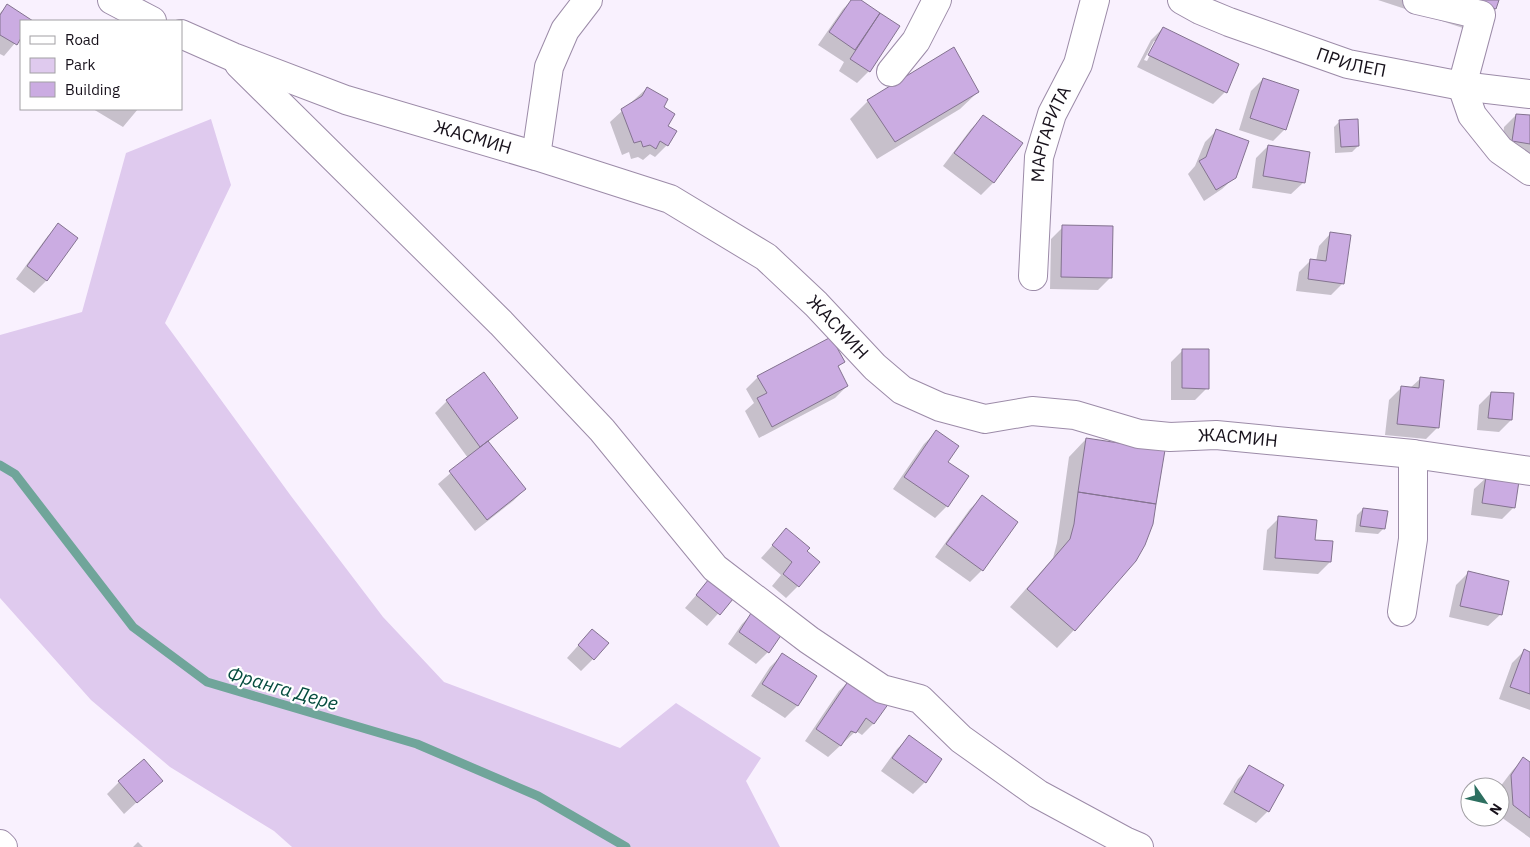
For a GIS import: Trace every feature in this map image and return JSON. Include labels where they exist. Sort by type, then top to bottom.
[{"type":"street","points":[[112,0],[150,20]]},
{"type":"street","points":[[536,156],[549,67],[565,30],[588,0]]},
{"type":"street","points":[[891,72],[916,41],[937,0]]},
{"type":"street","name":"МАРГАРИТА","points":[[1034,276],[1039,157],[1052,114],[1078,64],[1095,0]]},
{"type":"street","name":"ПРИЛЕП","points":[[1182,0],[1200,10],[1234,11],[1348,64],[1462,86],[1530,94]]},
{"type":"street","points":[[1417,0],[1481,15],[1462,86],[1472,115],[1500,150],[1530,171]]},
{"type":"street","name":"ЖАСМИН","points":[[182,34],[233,58],[346,100],[670,198],[766,256],[816,304],[875,367],[902,390],[940,407],[985,419],[1032,411],[1075,415],[1139,434],[1170,437],[1216,435],[1413,454],[1530,471]]},
{"type":"street","points":[[233,58],[508,330],[602,430],[714,568],[809,640],[882,689],[920,699],[961,739],[1038,794],[1124,841],[1140,847]]},
{"type":"street","points":[[1402,612],[1413,539],[1413,454]]},
{"type":"street","points":[[0,844],[3,847]]},
{"type":"green space","points":[[211,119],[231,185],[165,323],[291,496],[383,617],[444,682],[620,748],[676,703],[761,758],[746,781],[780,847],[292,847],[274,831],[170,767],[91,700],[0,598],[0,335],[82,312],[126,153]]},
{"type":"building","points":[[851,0],[861,0],[880,13],[855,50],[829,32]]},
{"type":"building","points":[[1468,0],[1499,0],[1496,9]]},
{"type":"building","points":[[7,4],[31,20],[20,20],[20,40],[17,45],[0,35],[0,15]]},
{"type":"building","points":[[880,13],[900,26],[870,72],[850,59]]},
{"type":"building","points":[[1163,27],[1239,64],[1227,93],[1148,55]]},
{"type":"building","points":[[954,47],[979,92],[895,142],[867,100]]},
{"type":"building","points":[[1263,78],[1299,90],[1286,130],[1250,118]]},
{"type":"building","points":[[647,87],[668,99],[664,107],[675,114],[668,126],[677,131],[668,146],[660,141],[656,149],[650,145],[643,147],[641,141],[634,143],[621,109],[642,96]]},
{"type":"building","points":[[1516,114],[1530,115],[1530,144],[1512,141]]},
{"type":"building","points":[[983,115],[1023,143],[994,183],[954,153]]},
{"type":"building","points":[[1358,119],[1359,146],[1341,147],[1339,120]]},
{"type":"building","points":[[1216,129],[1249,141],[1236,178],[1216,190],[1199,161],[1206,157]]},
{"type":"building","points":[[1268,145],[1310,152],[1305,183],[1263,176]]},
{"type":"building","points":[[58,223],[78,238],[47,281],[27,266]]},
{"type":"building","points":[[1062,225],[1113,226],[1112,278],[1061,277]]},
{"type":"building","points":[[1330,232],[1351,235],[1344,284],[1308,279],[1310,259],[1326,261]]},
{"type":"building","points":[[831,337],[845,362],[838,366],[848,386],[772,427],[757,398],[767,393],[757,376]]},
{"type":"building","points":[[1182,349],[1209,349],[1209,389],[1182,388]]},
{"type":"building","points":[[484,372],[518,418],[480,447],[446,400]]},
{"type":"building","points":[[1420,377],[1444,380],[1439,428],[1397,424],[1401,386],[1419,388]]},
{"type":"building","points":[[1491,392],[1514,393],[1512,420],[1488,418]]},
{"type":"building","points":[[936,430],[959,446],[948,462],[969,476],[948,507],[904,477]]},
{"type":"building","points":[[1086,438],[1165,450],[1156,504],[1078,492]]},
{"type":"building","points":[[488,441],[526,489],[487,520],[449,471]]},
{"type":"building","points":[[1486,476],[1519,481],[1515,508],[1482,503]]},
{"type":"building","points":[[1078,492],[1156,504],[1153,524],[1136,561],[1075,631],[1027,589],[1070,539]]},
{"type":"building","points":[[982,495],[1018,522],[983,571],[946,544]]},
{"type":"building","points":[[1363,508],[1388,511],[1385,529],[1360,526]]},
{"type":"building","points":[[1278,516],[1317,520],[1315,540],[1333,541],[1331,562],[1275,558]]},
{"type":"building","points":[[786,528],[810,548],[807,551],[820,562],[799,587],[783,574],[792,562],[772,545]]},
{"type":"building","points":[[1468,571],[1509,581],[1502,615],[1460,606]]},
{"type":"building","points":[[709,579],[733,599],[720,615],[696,595]]},
{"type":"building","points":[[753,610],[784,631],[769,653],[739,632]]},
{"type":"building","points":[[592,629],[609,643],[594,660],[578,645]]},
{"type":"building","points":[[1524,649],[1530,652],[1530,694],[1510,687]]},
{"type":"building","points":[[782,653],[817,676],[798,706],[762,684]]},
{"type":"building","points":[[851,677],[889,703],[874,724],[866,718],[856,733],[851,731],[841,746],[816,729]]},
{"type":"building","points":[[909,735],[942,759],[926,783],[892,758]]},
{"type":"building","points":[[1523,757],[1530,762],[1530,818],[1513,805],[1511,775]]},
{"type":"building","points":[[144,759],[163,781],[137,803],[118,781]]},
{"type":"building","points":[[1249,765],[1284,785],[1269,812],[1234,792]]},
{"type":"waterway","name":"Франга Дере","points":[[0,465],[15,474],[133,627],[207,682],[417,744],[538,796],[626,847]]}]
